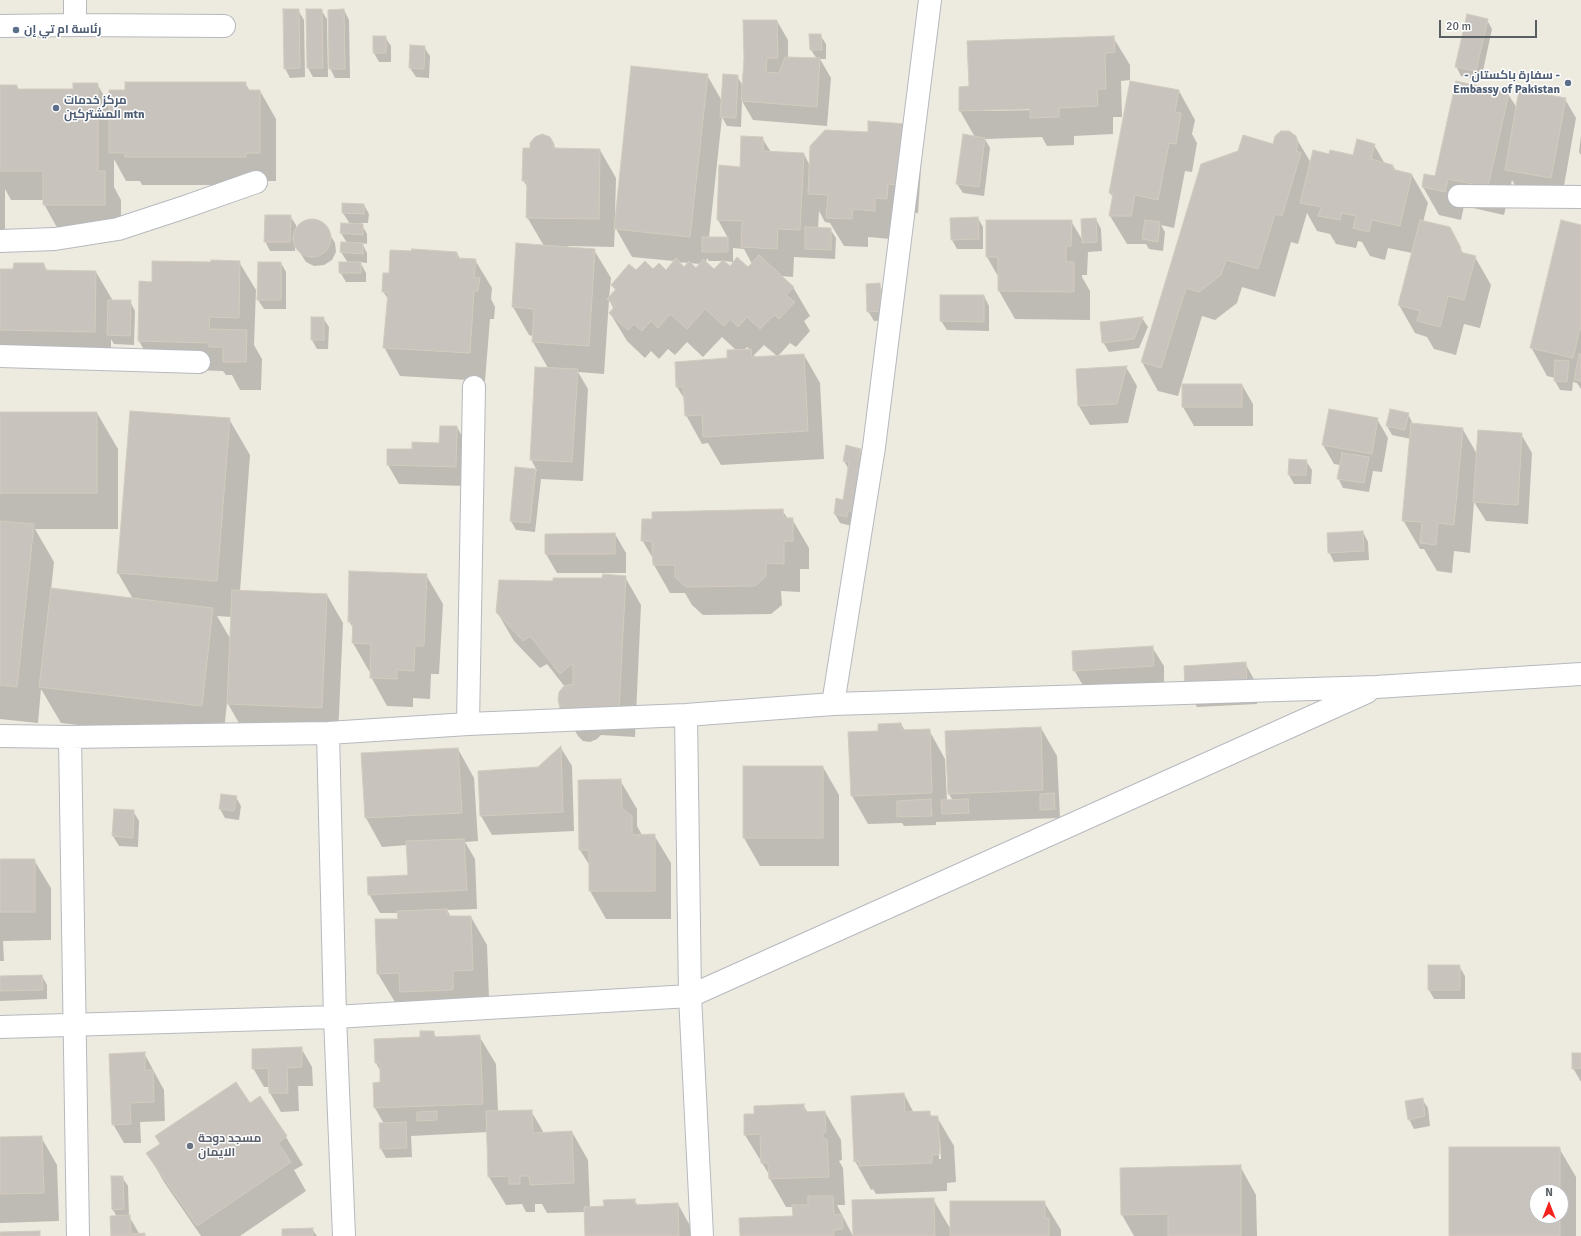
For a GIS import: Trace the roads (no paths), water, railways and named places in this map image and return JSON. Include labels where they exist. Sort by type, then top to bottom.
[{"type":"street","points":[[74,0],[75,25]]},
{"type":"street","points":[[833,704],[874,447],[930,0]]},
{"type":"street","points":[[0,26],[224,26]]},
{"type":"street","points":[[0,241],[55,239],[118,228],[182,208],[256,182]]},
{"type":"street","points":[[1459,196],[1581,197]]},
{"type":"street","points":[[0,356],[199,362]]},
{"type":"street","points":[[468,724],[474,387]]},
{"type":"street","points":[[0,736],[70,737],[328,733],[468,724],[686,715],[833,704],[1376,687],[1581,674]]},
{"type":"street","points":[[0,1027],[335,1018],[690,996],[1376,687]]},
{"type":"street","points":[[686,715],[690,996],[702,1236]]},
{"type":"street","points":[[328,733],[335,1018],[344,1236]]},
{"type":"street","points":[[70,737],[78,1236]]},
{"type":"place","name":"رئاسة ام تي إن","points":[[16,30]]},
{"type":"place","name":"- سفارة باكستان - Embassy of Pakistan","points":[[1568,83]]},
{"type":"place","name":"مركز خدمات المشتركين mtn","points":[[56,108]]},
{"type":"place","name":"مسجد دوحة الايمان","points":[[190,1146]]}]
